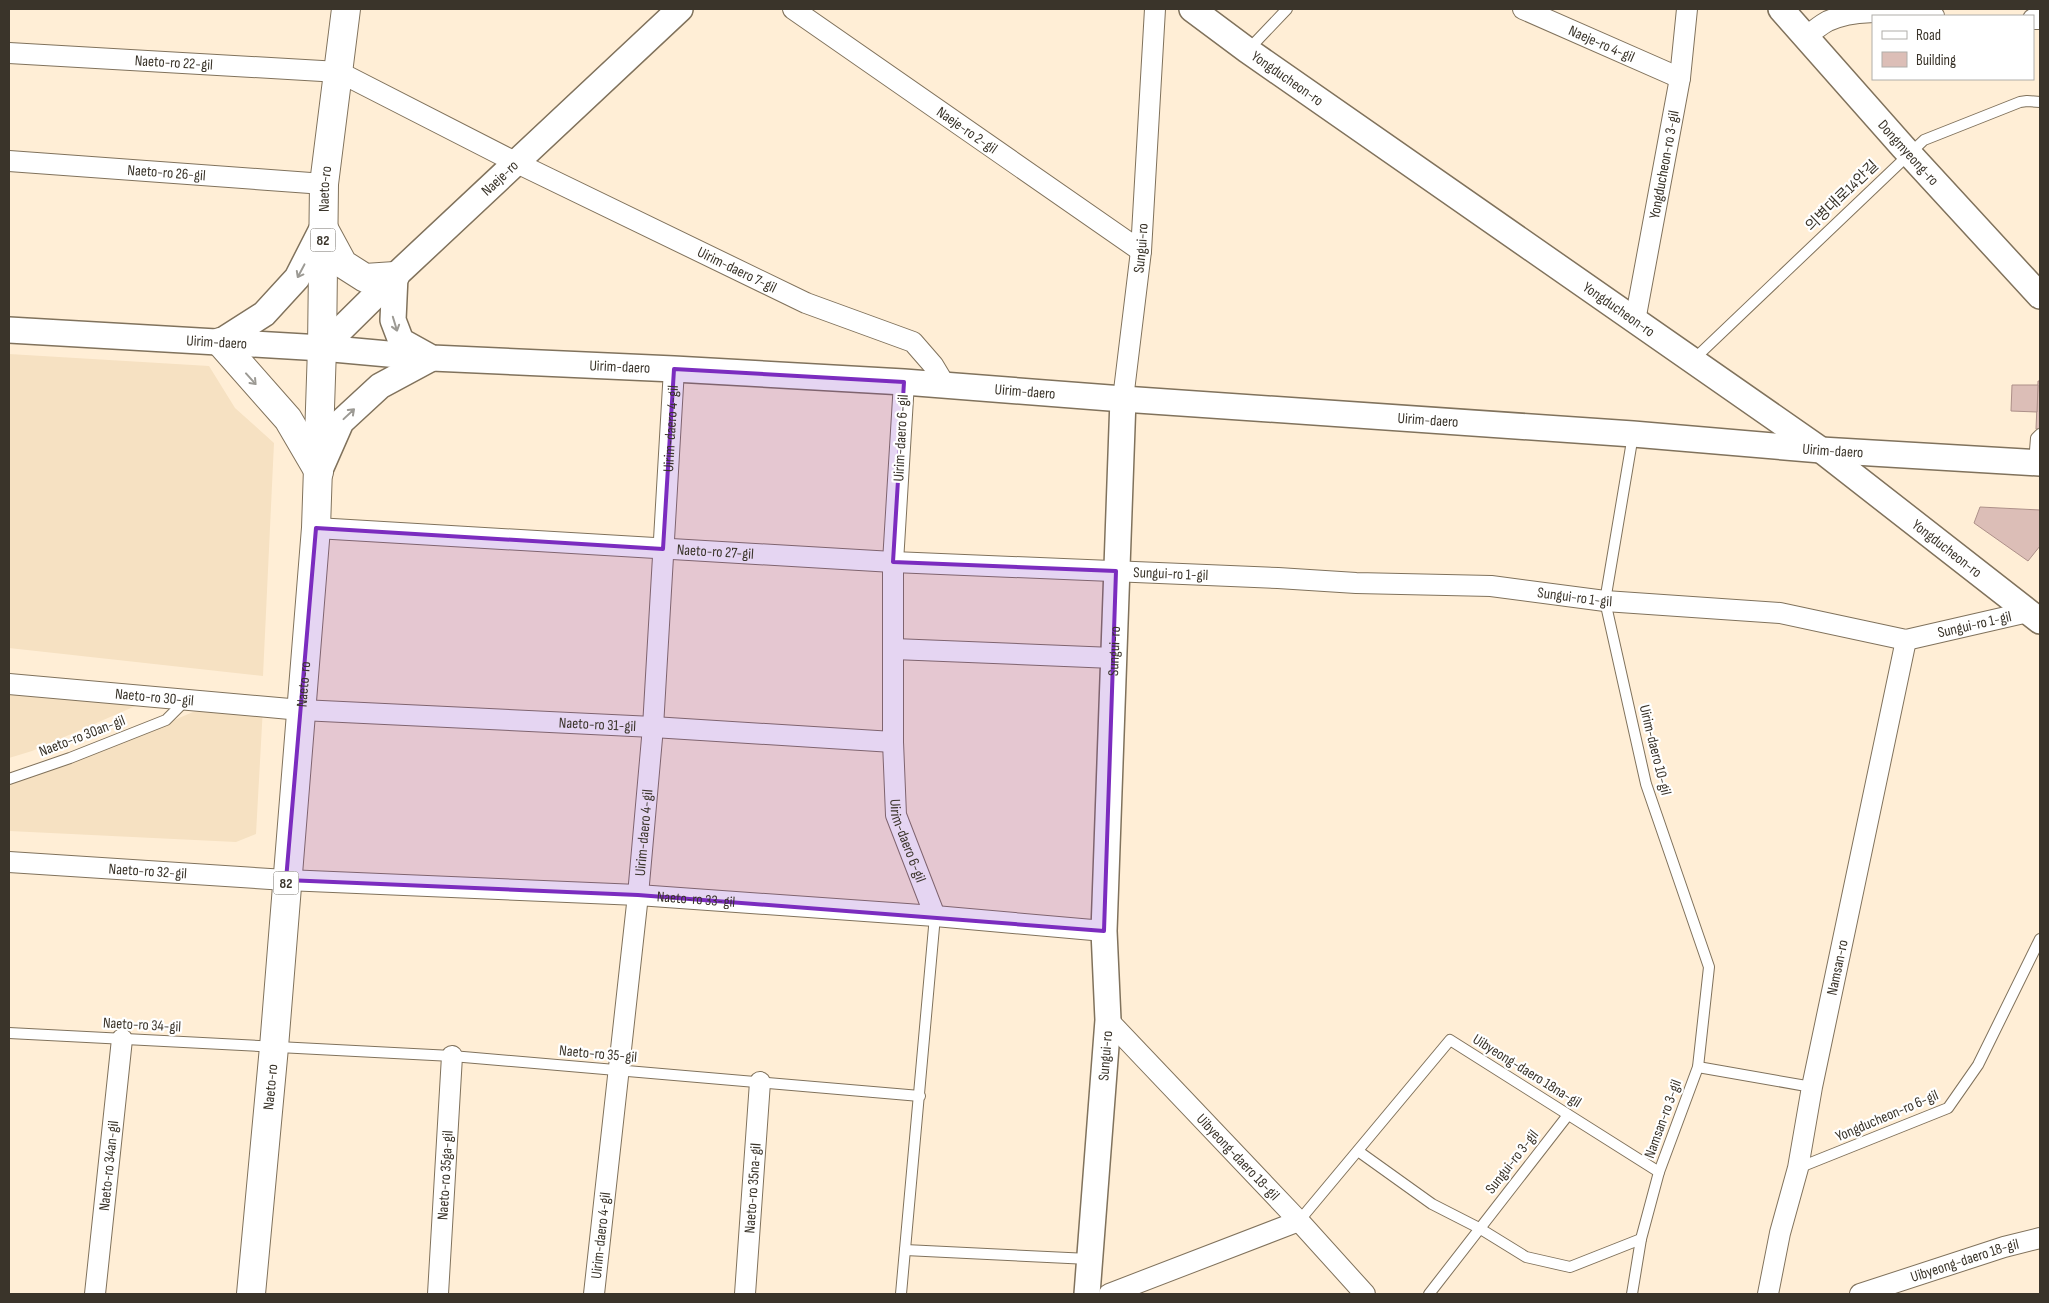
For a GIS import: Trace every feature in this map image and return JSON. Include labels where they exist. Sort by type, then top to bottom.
[{"type":"main road","name":"Naeto-ro","points":[[251,1294],[274,1048],[286,880],[316,528],[322,348],[324,184],[346,9]]},
{"type":"main road","points":[[323,227],[343,264],[365,278],[395,276]]},
{"type":"main road","points":[[220,342],[288,419],[319,472]]},
{"type":"street","name":"Naeje-ro","points":[[322,348],[395,276],[680,9]]},
{"type":"street","name":"Naeje-ro 2-gil","points":[[793,9],[1141,251]]},
{"type":"street","name":"Sungui-ro","points":[[1087,1294],[1108,1020],[1104,932],[1123,399],[1141,251],[1155,9]]},
{"type":"street","name":"Yongducheon-ro","points":[[1192,9],[1247,50],[1821,450],[2034,616]]},
{"type":"street","name":"Naeje-ro 4-gil","points":[[1523,9],[1680,78]]},
{"type":"street","name":"Yongducheon-ro 3-gil","points":[[1635,321],[1680,78],[1687,9]]},
{"type":"street","name":"Dongmyeong-ro","points":[[1781,9],[2040,296]]},
{"type":"street","points":[[1805,36],[1829,21],[1847,15],[1870,12],[1918,15]]},
{"type":"street","name":"Naeto-ro 22-gil","points":[[9,53],[339,72]]},
{"type":"street","points":[[339,72],[516,162]]},
{"type":"street","name":"Naeto-ro 26-gil","points":[[9,161],[324,184]]},
{"type":"street","name":"Uirim-daero 7-gil","points":[[516,162],[806,303],[913,342],[928,359],[945,386]]},
{"type":"street","points":[[220,342],[264,314],[297,278],[323,227]]},
{"type":"street","points":[[395,276],[393,320],[401,341],[432,358]]},
{"type":"street","name":"Uirim-daero","points":[[9,330],[322,348],[432,358],[904,382],[1633,434],[1821,450],[2037,463]]},
{"type":"street","points":[[319,472],[341,422],[380,386],[432,358]]},
{"type":"street","name":"Uirim-daero 4-gil","points":[[594,1294],[638,895],[653,727],[674,369]]},
{"type":"street","name":"Uirim-daero 6-gil","points":[[904,382],[893,562],[893,742],[896,815],[935,916]]},
{"type":"street","name":"Naeto-ro 27-gil","points":[[316,528],[893,562],[1116,571]]},
{"type":"street","name":"Sungui-ro 1-gil","points":[[1116,571],[1356,584],[1490,586],[1605,600],[1780,613],[1906,640],[2034,616]]},
{"type":"street","name":"Namsan-ro","points":[[1768,1294],[1780,1233],[1798,1168],[1812,1087],[1906,640]]},
{"type":"street","points":[[894,649],[1113,658]]},
{"type":"street","name":"Naeto-ro 30-gil","points":[[9,684],[301,710]]},
{"type":"street","name":"Naeto-ro 31-gil","points":[[301,710],[653,727],[893,742]]},
{"type":"street","name":"Naeto-ro 32-gil","points":[[9,862],[286,880]]},
{"type":"street","name":"Naeto-ro 33-gil","points":[[286,880],[638,895],[935,916],[1104,932]]},
{"type":"street","name":"Uibyeong-daero 18-gil","points":[[1108,1020],[1300,1221],[1365,1294]]},
{"type":"street","name":"Naeto-ro 34an-gil","points":[[95,1294],[122,1039]]},
{"type":"street","name":"Naeto-ro 35ga-gil","points":[[438,1294],[452,1056]]},
{"type":"street","name":"Naeto-ro 35na-gil","points":[[744,1294],[760,1082]]},
{"type":"street","points":[[1109,1294],[1300,1221]]},
{"type":"street","name":"Uibyeong-daero 18-gil","points":[[1860,1294],[2004,1247],[2040,1238]]},
{"type":"lane","points":[[1247,50],[1286,9]]},
{"type":"lane","name":"의병대로14안길","points":[[1692,361],[1909,153],[1930,137],[2020,102],[2040,102]]},
{"type":"lane","name":"Uirim-daero 10-gil","points":[[1633,434],[1605,600],[1646,784],[1709,968],[1698,1068]]},
{"type":"lane","points":[[2037,463],[2036,438],[2040,434]]},
{"type":"lane","name":"Naeto-ro 30an-gil","points":[[9,779],[70,758],[166,720],[187,700]]},
{"type":"lane","name":"Uirim-daero 6-gil","points":[[901,1294],[935,916]]},
{"type":"lane","name":"Yongducheon-ro 6-gil","points":[[1798,1168],[1948,1108],[1978,1065],[2040,939]]},
{"type":"lane","name":"Naeto-ro 34-gil","points":[[9,1033],[274,1048]]},
{"type":"lane","name":"Uibyeong-daero 18na-gil","points":[[1300,1221],[1450,1040],[1659,1172]]},
{"type":"lane","name":"Naeto-ro 35-gil","points":[[274,1048],[452,1056],[920,1096]]},
{"type":"lane","name":"Namsan-ro 3-gil","points":[[1632,1294],[1640,1239],[1659,1172],[1698,1068],[1812,1087]]},
{"type":"lane","name":"Sungui-ro 3-gil","points":[[1479,1228],[1568,1115]]},
{"type":"lane","points":[[1358,1151],[1432,1204],[1479,1228],[1526,1256],[1570,1266],[1640,1239]]},
{"type":"lane","points":[[1429,1294],[1479,1228]]},
{"type":"lane","points":[[905,1250],[1090,1260]]},
{"type":"highlighted area","points":[[674,369],[904,382],[893,562],[1116,571],[1104,931],[638,895],[286,880],[316,528],[663,549]]},
{"type":"shaded area","points":[[9,354],[209,366],[235,408],[274,443],[263,676],[9,648]]},
{"type":"shaded area","points":[[9,693],[147,701],[32,751],[9,758]]},
{"type":"shaded area","points":[[263,707],[256,834],[236,842],[9,831],[9,782],[111,747],[193,712]]},
{"type":"building","points":[[2038,381],[2040,381],[2040,429],[2036,429]]},
{"type":"building","points":[[2012,385],[2038,385],[2037,412],[2011,411]]},
{"type":"building","points":[[1980,507],[2040,510],[2040,546],[2028,561],[1974,523]]}]
